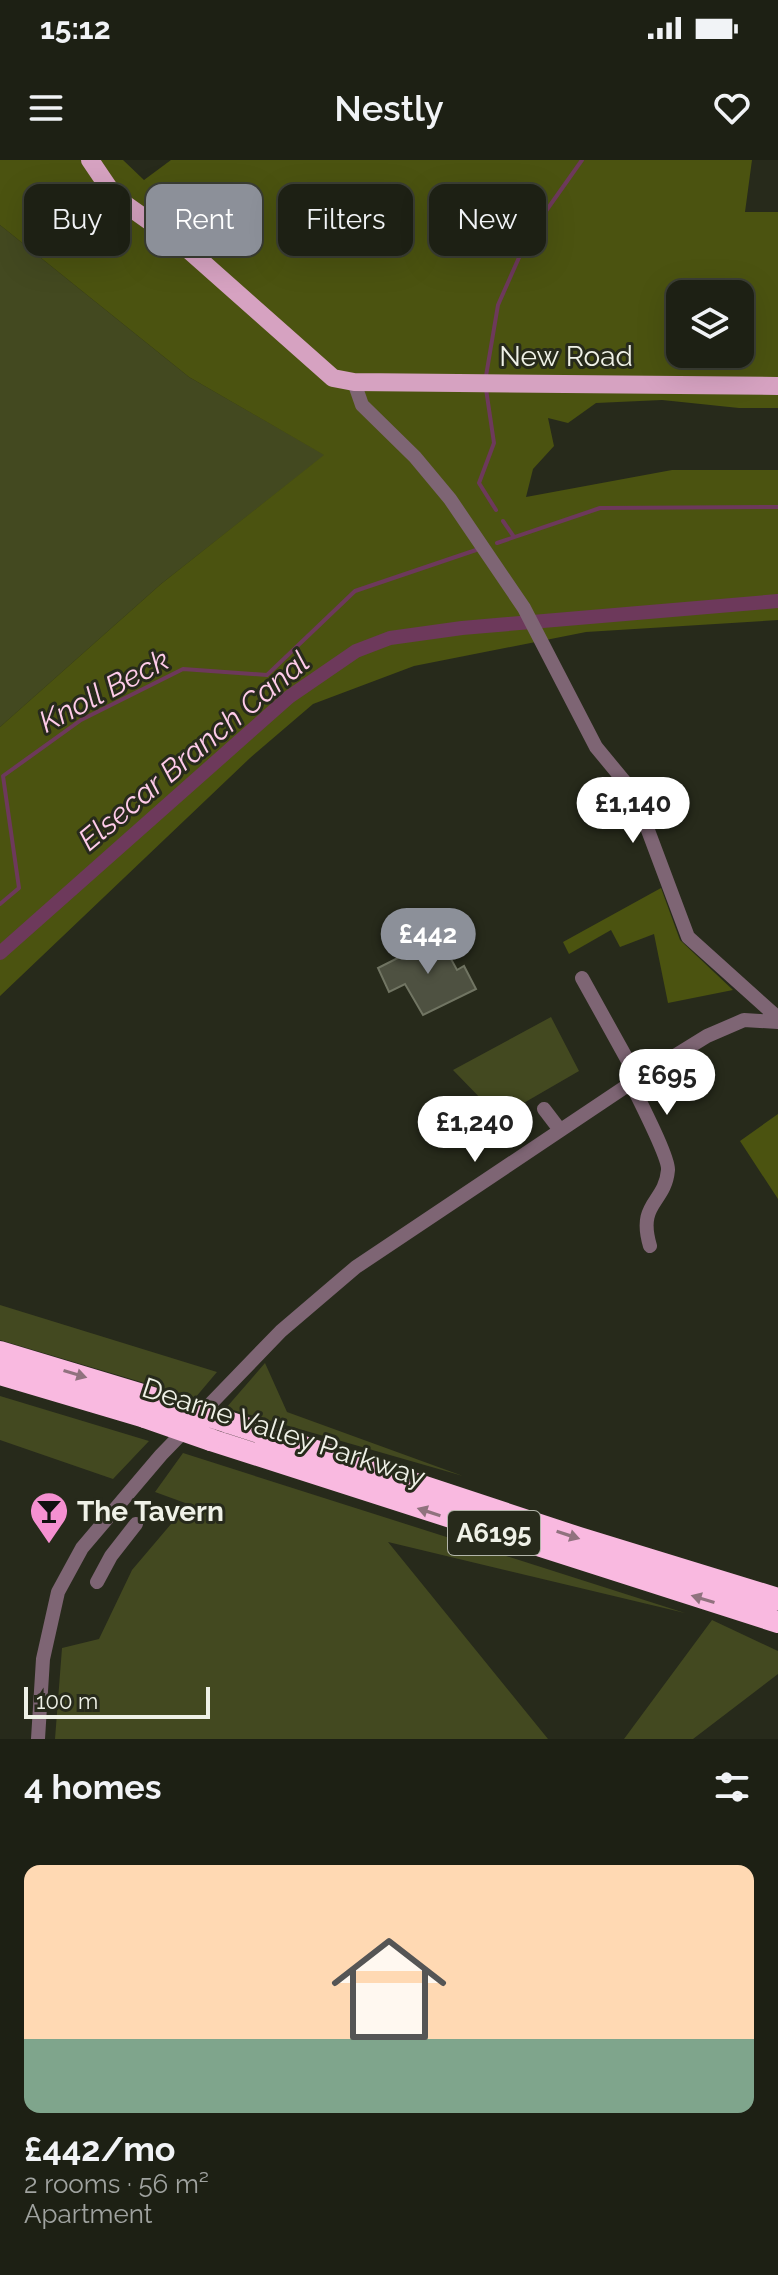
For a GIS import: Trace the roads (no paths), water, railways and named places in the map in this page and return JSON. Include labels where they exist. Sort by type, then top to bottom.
[{"type":"highway","name":"Dearne Valley Parkway","points":[[0,1352],[150,1408],[211,1440],[778,1622]]},
{"type":"highway","name":"Dearne Valley Parkway","points":[[0,1374],[228,1422],[579,1538],[778,1599]]},
{"type":"main road","points":[[90,160],[115,197],[183,245],[333,378],[354,382]]},
{"type":"main road","name":"New Road","points":[[354,382],[778,386]]},
{"type":"street","points":[[354,382],[362,405],[415,457],[450,499],[524,608],[596,747],[634,793],[688,937],[778,1020]]},
{"type":"street","points":[[582,978],[634,1081],[669,1166],[665,1183],[645,1218],[650,1246]]},
{"type":"street","points":[[38,1739],[43,1659],[58,1592],[91,1538],[161,1455],[281,1331],[356,1267],[634,1081],[707,1036],[744,1020],[778,1020]]},
{"type":"street","points":[[544,1109],[560,1130]]},
{"type":"street","points":[[97,1582],[111,1556],[136,1524]]},
{"type":"street","points":[[91,1538],[111,1556]]},
{"type":"waterway","points":[[486,376],[498,305],[529,235],[582,160]]},
{"type":"waterway","points":[[486,389],[494,443],[479,483],[496,510]]},
{"type":"waterway","name":"Knoll Beck","points":[[497,543],[600,508],[778,507]]},
{"type":"waterway","points":[[503,521],[514,537]]},
{"type":"waterway","name":"Knoll Beck","points":[[0,904],[19,888],[3,776],[81,720],[183,669],[267,675],[355,591],[476,550]]},
{"type":"waterway","name":"Elsecar Branch Canal","points":[[0,953],[289,697],[356,651],[390,638],[462,628],[778,601]]},
{"type":"place","name":"The Tavern","points":[[49,1545]]}]
